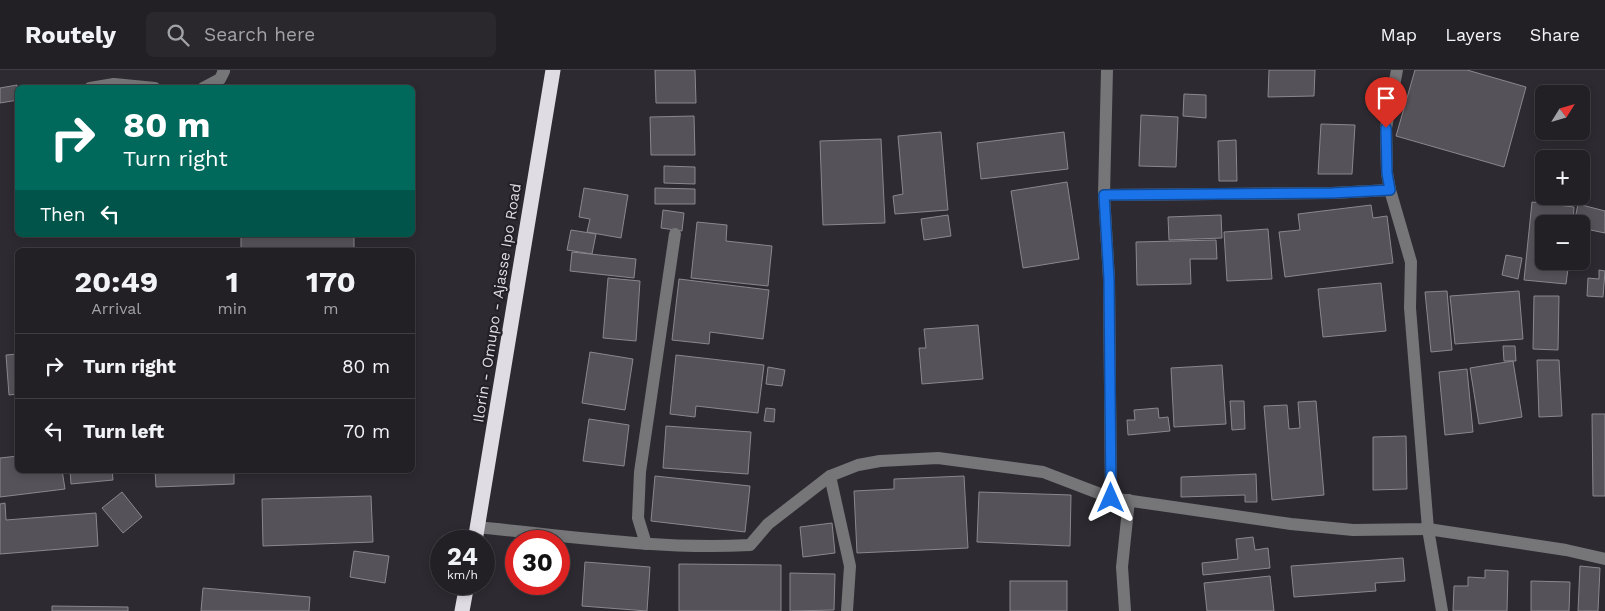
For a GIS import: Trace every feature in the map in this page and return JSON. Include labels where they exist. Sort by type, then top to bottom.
[{"type":"highway","name":"Ilorin - Omupo - Ajasse Ipo Road","points":[[477,530],[553,70]]},
{"type":"highway","points":[[462,611],[465,595]]},
{"type":"street","points":[[209,85],[220,79],[224,70]]},
{"type":"street","points":[[1107,70],[1104,195],[1109,279],[1111,498]]},
{"type":"street","points":[[1397,70],[1386,128],[1387,173],[1390,190],[1411,262],[1410,308],[1428,529],[1442,611]]},
{"type":"street","points":[[108,85],[124,85]]},
{"type":"street","points":[[1104,195],[1332,193],[1390,190]]},
{"type":"street","points":[[646,544],[638,518],[640,472],[675,234]]},
{"type":"street","points":[[495,535],[722,547],[750,545],[768,524],[830,476],[858,465],[880,461],[938,458],[1043,472],[1111,498],[1291,524],[1353,530],[1428,529],[1566,550],[1605,559]]},
{"type":"street","points":[[830,476],[850,566],[847,611]]},
{"type":"street","points":[[1124,611],[1122,567],[1130,500]]},
{"type":"building","points":[[655,70],[695,70],[696,103],[656,103]]},
{"type":"building","points":[[1269,70],[1315,70],[1314,96],[1268,97]]},
{"type":"building","points":[[1415,70],[1467,70],[1526,87],[1504,167],[1396,136]]},
{"type":"building","points":[[15,85],[15,100],[0,103],[0,88]]},
{"type":"building","points":[[1184,94],[1206,95],[1206,118],[1183,116]]},
{"type":"building","points":[[1141,115],[1178,117],[1176,167],[1139,166]]},
{"type":"building","points":[[694,116],[695,155],[651,155],[650,117]]},
{"type":"building","points":[[1321,124],[1355,125],[1352,174],[1318,174]]},
{"type":"building","points":[[941,132],[948,210],[895,214],[893,196],[903,194],[898,136]]},
{"type":"building","points":[[1064,132],[1068,169],[981,179],[977,143]]},
{"type":"building","points":[[881,139],[885,223],[823,225],[820,141]]},
{"type":"building","points":[[1236,140],[1237,181],[1219,181],[1218,141]]},
{"type":"building","points":[[664,166],[695,167],[695,184],[664,183]]},
{"type":"building","points":[[1067,182],[1079,259],[1023,268],[1011,191]]},
{"type":"building","points":[[584,188],[628,195],[621,238],[587,232],[590,219],[579,217]]},
{"type":"building","points":[[655,188],[695,189],[695,204],[655,204]]},
{"type":"building","points":[[1532,202],[1535,202],[1535,205],[1574,207],[1574,215],[1535,215],[1535,270],[1568,270],[1566,284],[1524,280]]},
{"type":"building","points":[[1371,205],[1373,218],[1387,216],[1393,263],[1285,277],[1279,232],[1300,230],[1298,214]]},
{"type":"building","points":[[1578,205],[1605,211],[1605,233],[1590,230],[1590,215],[1576,215]]},
{"type":"building","points":[[663,210],[684,213],[682,231],[661,228]]},
{"type":"building","points":[[948,215],[951,236],[924,240],[921,219]]},
{"type":"building","points":[[1221,215],[1222,238],[1169,240],[1168,217]]},
{"type":"building","points":[[697,222],[727,225],[726,241],[772,246],[768,286],[691,278]]},
{"type":"building","points":[[1268,229],[1272,279],[1227,281],[1224,232]]},
{"type":"building","points":[[571,230],[596,234],[592,254],[567,250]]},
{"type":"building","points":[[241,237],[354,237],[354,248],[241,248]]},
{"type":"building","points":[[1216,240],[1217,259],[1190,259],[1191,284],[1137,285],[1136,242]]},
{"type":"building","points":[[572,252],[636,259],[634,278],[570,271]]},
{"type":"building","points":[[1506,255],[1522,258],[1518,279],[1502,275]]},
{"type":"building","points":[[1599,270],[1605,271],[1603,297],[1587,296],[1588,278],[1599,279]]},
{"type":"building","points":[[608,278],[640,281],[636,341],[603,338]]},
{"type":"building","points":[[679,279],[769,290],[763,339],[710,332],[709,344],[672,340]]},
{"type":"building","points":[[1381,283],[1386,331],[1323,337],[1318,289]]},
{"type":"building","points":[[1447,291],[1452,350],[1431,352],[1425,292]]},
{"type":"building","points":[[1519,291],[1523,339],[1455,344],[1450,296]]},
{"type":"building","points":[[1534,296],[1559,296],[1558,350],[1533,349]]},
{"type":"building","points":[[978,325],[983,379],[922,384],[919,348],[926,348],[924,329]]},
{"type":"building","points":[[1503,346],[1515,346],[1516,361],[1504,361]]},
{"type":"building","points":[[590,352],[633,359],[625,410],[582,403]]},
{"type":"building","points":[[15,354],[15,394],[9,395],[6,355]]},
{"type":"building","points":[[676,355],[764,365],[758,413],[696,406],[695,417],[670,414]]},
{"type":"building","points":[[1537,360],[1559,360],[1562,416],[1539,417]]},
{"type":"building","points":[[1513,361],[1522,417],[1479,424],[1470,368]]},
{"type":"building","points":[[1222,365],[1226,424],[1174,427],[1171,368]]},
{"type":"building","points":[[768,367],[785,370],[782,386],[766,384]]},
{"type":"building","points":[[1467,369],[1473,432],[1445,435],[1439,372]]},
{"type":"building","points":[[1230,401],[1244,401],[1245,429],[1232,430]]},
{"type":"building","points":[[1316,401],[1324,495],[1272,500],[1264,406],[1287,405],[1289,429],[1300,428],[1298,402]]},
{"type":"building","points":[[766,408],[775,409],[774,422],[764,421]]},
{"type":"building","points":[[1158,408],[1159,418],[1168,417],[1170,431],[1128,435],[1127,420],[1135,420],[1134,410]]},
{"type":"building","points":[[1592,414],[1605,414],[1605,496],[1593,496]]},
{"type":"building","points":[[589,419],[629,425],[624,466],[583,461]]},
{"type":"building","points":[[666,426],[751,432],[748,474],[663,468]]},
{"type":"building","points":[[1406,436],[1407,489],[1373,490],[1373,437]]},
{"type":"building","points":[[15,456],[15,473],[62,473],[65,489],[0,497],[0,458]]},
{"type":"building","points":[[70,473],[112,473],[113,480],[71,484]]},
{"type":"building","points":[[155,473],[234,473],[234,484],[156,487]]},
{"type":"building","points":[[1256,474],[1257,502],[1245,502],[1245,495],[1181,497],[1181,477]]},
{"type":"building","points":[[655,476],[750,486],[745,532],[651,521]]},
{"type":"building","points":[[964,476],[968,548],[857,553],[854,491],[894,489],[894,479]]},
{"type":"building","points":[[122,492],[142,517],[123,533],[102,508]]},
{"type":"building","points":[[979,492],[1071,495],[1070,546],[977,542]]},
{"type":"building","points":[[371,496],[373,542],[263,546],[262,499]]},
{"type":"building","points":[[5,503],[6,520],[96,513],[98,546],[0,554],[0,504]]},
{"type":"building","points":[[832,523],[835,553],[803,557],[800,527]]},
{"type":"building","points":[[1253,537],[1255,550],[1268,548],[1270,568],[1203,575],[1202,563],[1238,559],[1236,539]]},
{"type":"building","points":[[354,551],[389,556],[385,583],[350,577]]},
{"type":"building","points":[[1403,558],[1405,581],[1375,583],[1376,591],[1294,597],[1291,566]]},
{"type":"building","points":[[585,562],[650,567],[647,611],[582,606]]},
{"type":"building","points":[[679,564],[781,565],[781,611],[679,611]]},
{"type":"building","points":[[1580,566],[1600,568],[1598,611],[1578,611]]},
{"type":"building","points":[[1485,570],[1508,571],[1507,611],[1453,611],[1454,586],[1468,586],[1468,577],[1485,578]]},
{"type":"building","points":[[790,573],[835,574],[834,610],[790,611]]},
{"type":"building","points":[[1270,576],[1274,611],[1207,611],[1204,583]]},
{"type":"building","points":[[1010,581],[1067,581],[1067,611],[1010,611]]},
{"type":"building","points":[[1531,581],[1570,582],[1569,611],[1531,611]]},
{"type":"building","points":[[203,588],[310,597],[309,611],[201,611]]},
{"type":"building","points":[[52,606],[128,607],[128,611],[52,611]]},
{"type":"route","points":[[1111,498],[1109,279],[1104,195],[1332,193],[1390,190],[1387,173],[1386,128]]}]
